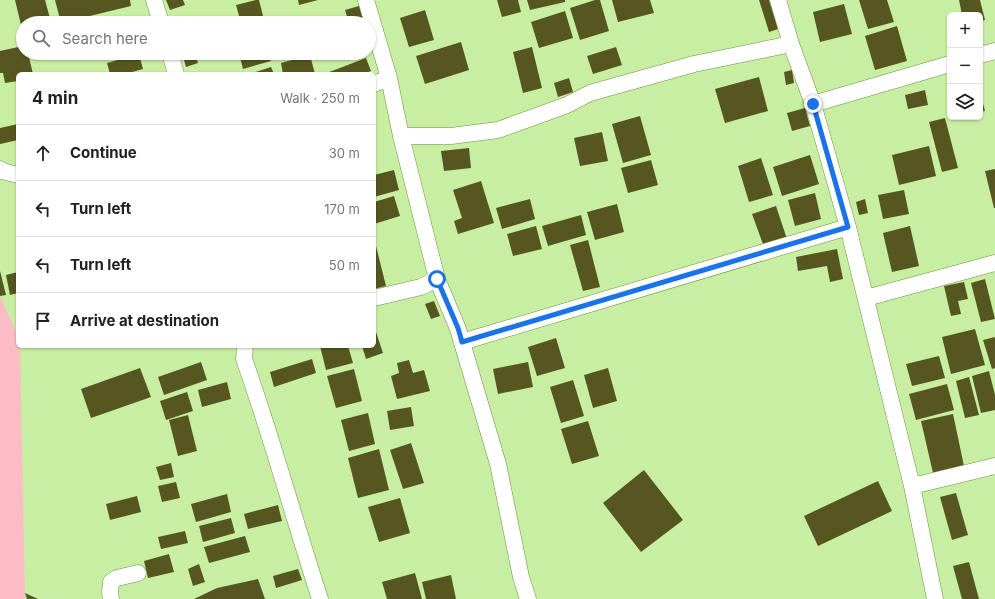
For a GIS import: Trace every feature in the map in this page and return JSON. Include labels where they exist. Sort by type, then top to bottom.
[{"type":"street","points":[[154,0],[159,16]]},
{"type":"street","points":[[366,0],[369,16]]},
{"type":"street","points":[[778,0],[791,44],[813,104],[848,227],[912,486],[935,599]]},
{"type":"street","points":[[401,136],[451,136],[498,130],[567,105],[590,93],[694,64],[791,44]]},
{"type":"street","points":[[983,54],[995,51]]},
{"type":"street","points":[[376,54],[381,81],[401,136],[437,279],[458,328],[498,464],[521,577],[528,599]]},
{"type":"street","points":[[172,60],[175,72]]},
{"type":"street","points":[[813,104],[947,65]]},
{"type":"street","points":[[0,170],[16,174]]},
{"type":"street","points":[[462,342],[848,227]]},
{"type":"street","points":[[866,298],[995,263]]},
{"type":"street","points":[[376,298],[421,287],[437,279]]},
{"type":"street","points":[[245,348],[244,359],[271,437],[291,508],[320,599]]},
{"type":"street","points":[[912,486],[995,466]]},
{"type":"street","points":[[111,599],[111,582],[117,578],[138,573]]},
{"type":"shaded area","points":[[0,296],[16,332],[16,348],[20,348],[25,599],[0,599]]},
{"type":"building","points":[[15,0],[45,0],[49,16],[19,16]]},
{"type":"building","points":[[55,0],[130,0],[131,6],[90,16],[59,16]]},
{"type":"building","points":[[166,0],[183,0],[185,5],[170,10]]},
{"type":"building","points":[[259,0],[263,16],[239,16],[236,5]]},
{"type":"building","points":[[298,0],[318,0],[299,5]]},
{"type":"building","points":[[497,0],[518,0],[521,12],[502,17]]},
{"type":"building","points":[[527,0],[565,0],[565,2],[530,10]]},
{"type":"building","points":[[595,0],[600,0],[609,31],[580,40],[570,8]]},
{"type":"building","points":[[612,0],[650,0],[654,13],[618,22]]},
{"type":"building","points":[[759,0],[769,0],[778,29],[769,32]]},
{"type":"building","points":[[859,0],[887,0],[894,22],[868,29]]},
{"type":"building","points":[[959,0],[980,0],[983,12],[961,12]]},
{"type":"building","points":[[844,4],[852,34],[820,42],[813,12]]},
{"type":"building","points":[[359,6],[362,16],[347,16],[345,10]]},
{"type":"building","points":[[425,10],[434,40],[409,47],[400,18]]},
{"type":"building","points":[[565,11],[573,38],[539,48],[531,22]]},
{"type":"building","points":[[897,26],[907,61],[875,70],[865,36]]},
{"type":"building","points":[[461,42],[469,70],[425,84],[416,56]]},
{"type":"building","points":[[532,47],[542,88],[523,93],[513,52]]},
{"type":"building","points":[[616,47],[622,65],[593,74],[587,56]]},
{"type":"building","points":[[16,48],[16,60],[30,60],[33,72],[16,72],[16,81],[5,83],[3,73],[0,73],[0,51]]},
{"type":"building","points":[[118,60],[141,60],[143,69],[132,72],[109,72],[107,63]]},
{"type":"building","points":[[184,60],[197,60],[198,63],[186,67]]},
{"type":"building","points":[[241,60],[271,60],[271,61],[243,69]]},
{"type":"building","points":[[292,60],[311,60],[314,72],[283,72],[281,63]]},
{"type":"building","points":[[361,60],[367,60],[371,71],[368,72],[329,72]]},
{"type":"building","points":[[271,67],[273,72],[255,72]]},
{"type":"building","points":[[792,70],[794,83],[786,85],[784,72]]},
{"type":"building","points":[[759,77],[768,111],[725,123],[715,89]]},
{"type":"building","points":[[569,78],[573,92],[558,97],[554,83]]},
{"type":"building","points":[[925,90],[928,105],[908,109],[905,95]]},
{"type":"building","points":[[805,108],[810,126],[792,131],[787,113]]},
{"type":"building","points":[[640,116],[651,155],[623,163],[612,124]]},
{"type":"building","points":[[945,118],[958,168],[942,172],[929,122]]},
{"type":"building","points":[[16,124],[16,140],[0,144],[0,128]]},
{"type":"building","points":[[602,132],[608,161],[580,166],[574,138]]},
{"type":"building","points":[[929,146],[936,176],[899,185],[892,155]]},
{"type":"building","points":[[469,148],[471,168],[444,171],[441,151]]},
{"type":"building","points":[[810,155],[819,184],[782,196],[773,167]]},
{"type":"building","points":[[761,158],[773,195],[749,202],[738,166]]},
{"type":"building","points":[[651,160],[658,185],[628,193],[621,168]]},
{"type":"building","points":[[995,169],[995,208],[994,208],[985,171]]},
{"type":"building","points":[[394,170],[399,190],[376,196],[376,174]]},
{"type":"building","points":[[481,181],[494,223],[458,234],[454,221],[462,218],[453,190]]},
{"type":"building","points":[[904,190],[909,214],[883,219],[878,195]]},
{"type":"building","points":[[815,193],[821,219],[795,226],[788,200]]},
{"type":"building","points":[[394,196],[400,216],[376,223],[376,201]]},
{"type":"building","points":[[530,199],[535,219],[502,229],[496,208]]},
{"type":"building","points":[[865,199],[868,213],[859,215],[856,202]]},
{"type":"building","points":[[617,204],[624,232],[595,240],[587,212]]},
{"type":"building","points":[[776,206],[787,239],[764,247],[752,214]]},
{"type":"building","points":[[581,215],[586,235],[548,246],[542,226]]},
{"type":"building","points":[[536,226],[542,249],[513,256],[507,234]]},
{"type":"building","points":[[910,226],[919,266],[892,272],[883,233]]},
{"type":"building","points":[[588,240],[600,287],[583,291],[570,245]]},
{"type":"building","points":[[376,246],[386,286],[376,288]]},
{"type":"building","points":[[837,249],[843,279],[830,282],[827,266],[798,271],[796,257]]},
{"type":"building","points":[[0,271],[6,295],[0,296]]},
{"type":"building","points":[[16,272],[16,294],[10,295],[6,275]]},
{"type":"building","points":[[985,279],[995,319],[981,322],[971,283]]},
{"type":"building","points":[[964,282],[968,299],[958,301],[961,314],[951,316],[944,286]]},
{"type":"building","points":[[434,301],[440,316],[431,319],[425,304]]},
{"type":"building","points":[[975,329],[985,365],[951,374],[942,337]]},
{"type":"building","points":[[376,332],[383,353],[366,359],[363,348],[376,348]]},
{"type":"building","points":[[995,337],[995,368],[992,369],[983,340]]},
{"type":"building","points":[[556,338],[565,368],[537,376],[528,347]]},
{"type":"building","points":[[320,348],[349,348],[353,363],[326,370]]},
{"type":"building","points":[[939,356],[945,378],[912,386],[906,364]]},
{"type":"building","points":[[312,359],[316,373],[274,387],[270,372]]},
{"type":"building","points":[[409,360],[413,373],[424,370],[430,391],[397,399],[391,376],[399,373],[397,363]]},
{"type":"building","points":[[201,362],[207,380],[164,395],[158,377]]},
{"type":"building","points":[[528,362],[533,387],[498,394],[493,369]]},
{"type":"building","points":[[140,368],[151,397],[91,418],[81,389]]},
{"type":"building","points":[[608,368],[617,401],[593,408],[584,375]]},
{"type":"building","points":[[354,369],[362,401],[336,408],[327,376]]},
{"type":"building","points":[[989,371],[995,395],[995,410],[981,413],[972,376]]},
{"type":"building","points":[[969,377],[979,415],[965,418],[956,381]]},
{"type":"building","points":[[573,380],[584,416],[561,423],[550,387]]},
{"type":"building","points":[[227,382],[231,399],[202,407],[198,390]]},
{"type":"building","points":[[947,384],[954,410],[916,420],[909,394]]},
{"type":"building","points":[[187,392],[193,411],[166,420],[160,401]]},
{"type":"building","points":[[411,407],[414,426],[390,430],[387,411]]},
{"type":"building","points":[[368,413],[375,444],[349,451],[341,420]]},
{"type":"building","points":[[953,414],[964,466],[933,473],[921,421]]},
{"type":"building","points":[[188,415],[197,451],[178,456],[169,420]]},
{"type":"building","points":[[588,421],[599,456],[572,464],[561,429]]},
{"type":"building","points":[[411,443],[424,483],[403,489],[390,450]]},
{"type":"building","points":[[379,449],[389,490],[358,498],[348,458]]},
{"type":"building","points":[[171,463],[174,477],[160,480],[156,467]]},
{"type":"building","points":[[644,470],[683,520],[641,552],[603,503]]},
{"type":"building","points":[[878,481],[892,511],[818,546],[804,516]]},
{"type":"building","points":[[176,482],[180,498],[162,502],[158,486]]},
{"type":"building","points":[[956,493],[968,535],[952,540],[940,497]]},
{"type":"building","points":[[227,494],[231,512],[196,522],[191,504]]},
{"type":"building","points":[[137,496],[141,512],[110,520],[106,504]]},
{"type":"building","points":[[400,498],[410,533],[379,542],[368,507]]},
{"type":"building","points":[[278,505],[282,521],[248,529],[244,514]]},
{"type":"building","points":[[231,518],[235,533],[203,542],[199,526]]},
{"type":"building","points":[[185,531],[188,543],[161,549],[158,537]]},
{"type":"building","points":[[245,536],[250,552],[209,563],[204,547]]},
{"type":"building","points":[[169,554],[174,572],[148,578],[144,561]]},
{"type":"building","points":[[969,562],[979,599],[962,599],[953,566]]},
{"type":"building","points":[[199,564],[205,582],[193,586],[188,569]]},
{"type":"building","points":[[298,569],[302,580],[276,588],[273,576]]},
{"type":"building","points":[[415,573],[422,599],[387,599],[382,582]]},
{"type":"building","points":[[451,575],[456,599],[426,599],[422,582]]},
{"type":"building","points":[[258,579],[265,599],[194,599],[217,588]]},
{"type":"building","points":[[25,593],[38,599],[27,599]]},
{"type":"route","points":[[437,279],[458,328],[462,342],[848,227],[813,104]]}]
